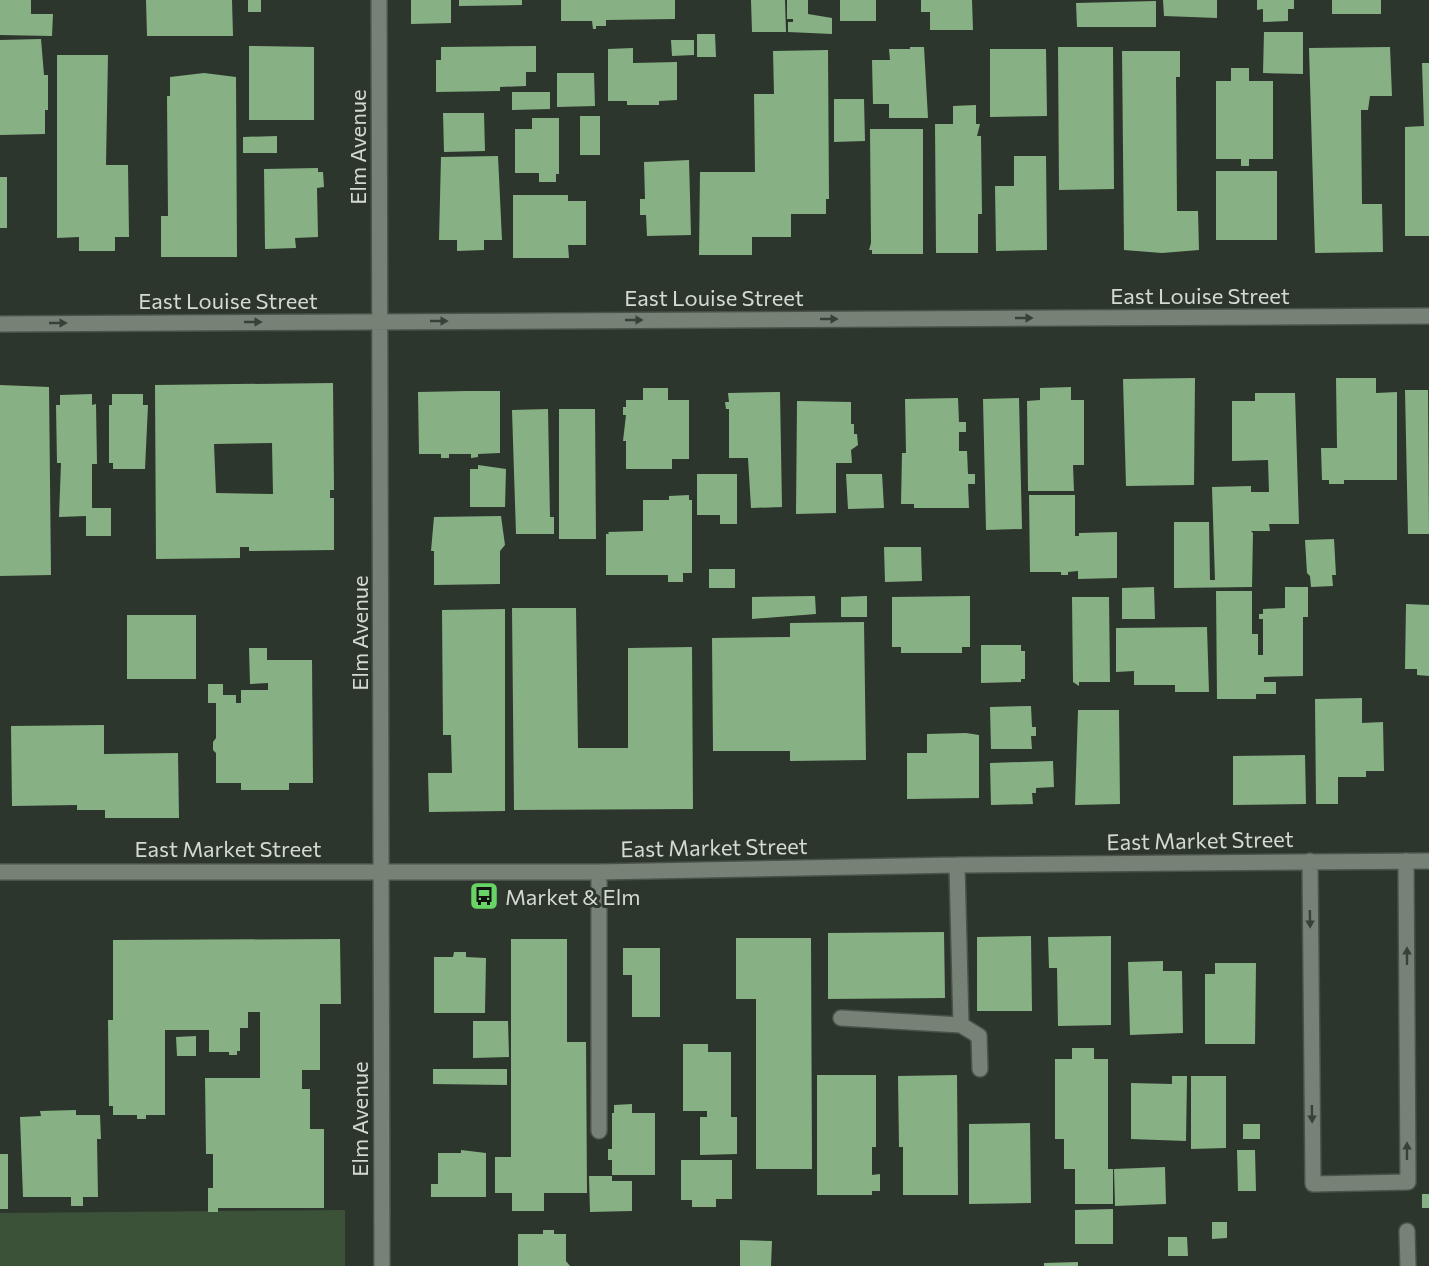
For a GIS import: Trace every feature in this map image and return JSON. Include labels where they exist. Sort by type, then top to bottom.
[{"type":"street","name":"Elm Avenue","points":[[379,0],[382,1266]]},
{"type":"street","name":"East Louise Street","points":[[0,324],[1429,316]]},
{"type":"street","points":[[1310,861],[1313,1184],[1408,1182],[1406,861]]},
{"type":"street","name":"East Market Street","points":[[0,872],[382,870],[599,872],[957,865],[1429,861]]},
{"type":"street","points":[[957,865],[961,1025]]},
{"type":"street","points":[[599,872],[599,1131]]},
{"type":"street","points":[[841,1018],[961,1025],[979,1036],[980,1070]]},
{"type":"street","points":[[1407,1231],[1408,1266]]},
{"type":"green space","points":[[345,1210],[345,1266],[0,1266],[0,1213]]},
{"type":"building","points":[[0,0],[31,0],[31,14],[53,14],[52,36],[0,35]]},
{"type":"building","points":[[146,0],[232,0],[233,36],[147,36]]},
{"type":"building","points":[[248,0],[261,0],[261,12],[248,12]]},
{"type":"building","points":[[411,0],[451,0],[451,23],[411,24]]},
{"type":"building","points":[[459,0],[522,0],[522,5],[459,6]]},
{"type":"building","points":[[561,0],[675,0],[675,19],[606,20],[606,26],[596,26],[596,29],[593,29],[592,21],[561,21]]},
{"type":"building","points":[[751,0],[785,0],[786,32],[752,32]]},
{"type":"building","points":[[787,0],[808,0],[808,14],[832,18],[832,34],[788,32],[788,22],[793,22],[793,19],[787,19]]},
{"type":"building","points":[[840,0],[876,0],[876,21],[840,21]]},
{"type":"building","points":[[921,0],[972,0],[973,30],[930,30],[930,12],[921,12]]},
{"type":"building","points":[[1163,0],[1217,0],[1217,18],[1164,16]]},
{"type":"building","points":[[1257,0],[1294,0],[1294,9],[1288,9],[1288,21],[1263,22],[1263,9],[1257,10]]},
{"type":"building","points":[[1332,0],[1381,0],[1381,14],[1332,14]]},
{"type":"building","points":[[1156,1],[1156,27],[1077,27],[1076,3]]},
{"type":"building","points":[[1264,32],[1303,32],[1303,74],[1263,73]]},
{"type":"building","points":[[697,34],[715,34],[716,57],[697,57]]},
{"type":"building","points":[[41,39],[44,75],[48,75],[45,134],[0,135],[0,40]]},
{"type":"building","points":[[671,40],[694,40],[694,55],[672,56]]},
{"type":"building","points":[[249,46],[314,47],[314,120],[249,120]]},
{"type":"building","points":[[536,46],[536,72],[526,72],[526,86],[500,87],[500,91],[436,92],[436,60],[441,60],[441,47]]},
{"type":"building","points":[[910,47],[924,47],[928,118],[889,118],[889,104],[873,104],[872,60],[890,60],[889,49],[910,49]]},
{"type":"building","points":[[1058,47],[1113,47],[1114,189],[1059,190]]},
{"type":"building","points":[[1390,47],[1392,96],[1370,96],[1368,110],[1361,110],[1362,204],[1382,204],[1383,252],[1315,253],[1309,48]]},
{"type":"building","points":[[633,48],[633,63],[677,62],[677,100],[659,101],[659,105],[627,105],[627,101],[608,101],[608,49]]},
{"type":"building","points":[[990,49],[1046,49],[1047,116],[990,117]]},
{"type":"building","points":[[828,50],[829,199],[826,199],[826,214],[791,214],[791,237],[752,237],[752,255],[699,255],[700,172],[755,172],[754,94],[774,94],[773,51]]},
{"type":"building","points":[[1122,51],[1180,51],[1180,77],[1176,77],[1177,211],[1198,211],[1199,250],[1162,253],[1124,250]]},
{"type":"building","points":[[57,55],[108,55],[106,165],[128,165],[129,237],[115,237],[115,251],[79,251],[79,237],[57,238]]},
{"type":"building","points":[[1422,63],[1429,63],[1429,236],[1405,236],[1405,127],[1424,126]]},
{"type":"building","points":[[1231,68],[1249,68],[1249,81],[1273,81],[1273,159],[1249,159],[1249,166],[1241,166],[1241,159],[1216,159],[1216,81],[1231,81]]},
{"type":"building","points":[[204,73],[236,77],[237,257],[161,257],[161,216],[168,216],[167,96],[170,96],[170,77]]},
{"type":"building","points":[[557,73],[594,73],[595,106],[557,107]]},
{"type":"building","points":[[512,92],[550,92],[550,109],[512,110]]},
{"type":"building","points":[[834,99],[864,99],[865,141],[834,142]]},
{"type":"building","points":[[976,105],[976,124],[980,124],[977,136],[981,136],[982,214],[978,214],[978,253],[936,253],[935,124],[953,124],[953,106]]},
{"type":"building","points":[[443,113],[484,113],[485,151],[444,152]]},
{"type":"building","points":[[580,116],[600,116],[600,155],[580,155]]},
{"type":"building","points":[[532,118],[559,118],[559,174],[556,174],[556,182],[539,182],[539,173],[515,173],[515,129],[532,129]]},
{"type":"building","points":[[870,129],[923,129],[923,254],[872,254],[872,250],[869,250],[871,243]]},
{"type":"building","points":[[277,136],[277,153],[243,153],[243,137]]},
{"type":"building","points":[[498,156],[502,240],[484,240],[484,250],[457,251],[457,240],[439,240],[441,157]]},
{"type":"building","points":[[1014,156],[1046,156],[1047,250],[996,251],[995,186],[1014,186]]},
{"type":"building","points":[[689,160],[691,235],[647,236],[646,215],[640,215],[640,199],[645,199],[644,162]]},
{"type":"building","points":[[318,168],[318,172],[323,172],[324,187],[317,188],[318,237],[295,238],[296,248],[265,249],[264,169]]},
{"type":"building","points":[[1216,171],[1277,171],[1277,240],[1216,240]]},
{"type":"building","points":[[0,177],[7,177],[7,228],[0,228]]},
{"type":"building","points":[[513,195],[568,195],[568,201],[586,201],[586,245],[568,245],[569,258],[513,258]]},
{"type":"building","points":[[1195,378],[1194,485],[1126,486],[1123,379]]},
{"type":"building","points":[[1336,378],[1376,378],[1376,393],[1397,392],[1397,480],[1344,480],[1344,484],[1329,484],[1329,480],[1322,480],[1321,448],[1337,448]]},
{"type":"building","points":[[333,383],[334,490],[330,490],[330,498],[334,498],[334,550],[249,551],[249,547],[240,547],[240,558],[156,559],[155,385]],"holes":[[[272,443],[273,494],[216,493],[214,444]]]},
{"type":"building","points":[[0,385],[49,387],[51,575],[0,576]]},
{"type":"building","points":[[1071,387],[1071,400],[1084,400],[1084,465],[1073,465],[1074,491],[1028,491],[1027,401],[1040,400],[1040,388]]},
{"type":"building","points":[[643,388],[668,388],[668,400],[689,400],[689,459],[672,459],[672,469],[626,469],[626,441],[623,441],[626,415],[623,415],[623,407],[626,407],[626,400],[643,400]]},
{"type":"building","points":[[1405,390],[1428,390],[1429,534],[1408,534]]},
{"type":"building","points":[[500,391],[500,453],[478,454],[478,457],[471,458],[471,454],[449,454],[449,458],[441,458],[441,454],[419,454],[418,392]]},
{"type":"building","points":[[780,392],[782,507],[751,508],[748,458],[729,458],[729,409],[726,409],[725,402],[729,402],[728,393]]},
{"type":"building","points":[[1255,393],[1295,393],[1299,524],[1269,524],[1270,531],[1251,531],[1253,533],[1252,587],[1174,588],[1174,522],[1209,522],[1210,580],[1215,580],[1212,487],[1251,486],[1251,492],[1269,492],[1268,460],[1232,461],[1232,401],[1255,401]]},
{"type":"building","points":[[92,394],[92,405],[96,404],[97,464],[92,464],[92,508],[111,508],[111,536],[86,536],[86,516],[59,517],[61,463],[57,463],[56,405],[60,405],[60,395]]},
{"type":"building","points":[[112,394],[143,394],[143,405],[148,405],[145,469],[113,469],[113,463],[109,463],[109,405],[112,405]]},
{"type":"building","points":[[958,398],[959,422],[966,422],[966,432],[959,432],[959,451],[967,451],[968,474],[975,474],[975,484],[968,484],[969,508],[914,508],[914,504],[901,504],[902,453],[906,453],[905,399]]},
{"type":"building","points":[[1019,398],[1022,529],[986,530],[983,399]]},
{"type":"building","points":[[797,401],[851,402],[851,424],[854,424],[854,434],[857,434],[858,445],[851,450],[852,463],[836,463],[836,513],[796,514]]},
{"type":"building","points":[[548,409],[550,517],[554,517],[554,534],[516,534],[512,410]]},
{"type":"building","points":[[559,409],[595,409],[596,539],[559,539]]},
{"type":"building","points":[[478,465],[506,469],[505,507],[470,507],[470,469],[478,469]]},
{"type":"building","points":[[697,474],[737,474],[737,524],[720,524],[720,515],[697,515]]},
{"type":"building","points":[[846,474],[882,474],[884,508],[848,509]]},
{"type":"building","points":[[689,495],[689,500],[692,500],[692,573],[683,573],[683,582],[668,582],[668,575],[606,575],[606,534],[609,534],[608,532],[643,531],[643,500],[669,500],[669,496]]},
{"type":"building","points":[[1029,495],[1075,495],[1075,536],[1079,536],[1079,533],[1117,532],[1117,578],[1078,579],[1078,571],[1068,572],[1068,575],[1061,575],[1061,572],[1030,572]]},
{"type":"building","points":[[501,516],[505,545],[500,551],[500,584],[434,585],[434,551],[431,551],[434,517]]},
{"type":"building","points":[[1334,539],[1336,575],[1332,575],[1333,586],[1311,587],[1310,576],[1307,573],[1305,540]]},
{"type":"building","points":[[884,547],[921,547],[922,581],[885,582]]},
{"type":"building","points":[[709,569],[735,569],[735,588],[709,588]]},
{"type":"building","points":[[1154,587],[1155,619],[1122,619],[1122,588]]},
{"type":"building","points":[[1285,587],[1308,587],[1308,617],[1303,617],[1303,676],[1264,677],[1264,682],[1276,682],[1276,694],[1256,694],[1256,699],[1217,699],[1216,591],[1252,591],[1252,634],[1258,634],[1258,655],[1263,655],[1263,619],[1259,619],[1259,614],[1263,614],[1263,609],[1285,608]]},
{"type":"building","points":[[815,596],[816,614],[752,619],[752,597]]},
{"type":"building","points":[[867,596],[867,617],[841,617],[841,597]]},
{"type":"building","points":[[970,596],[970,647],[962,647],[962,653],[901,653],[901,647],[892,647],[892,597]]},
{"type":"building","points":[[1072,597],[1109,597],[1110,682],[1079,682],[1079,686],[1073,682]]},
{"type":"building","points":[[1406,604],[1429,605],[1429,676],[1417,675],[1417,669],[1405,669]]},
{"type":"building","points":[[512,608],[576,608],[578,748],[628,748],[628,648],[692,647],[693,809],[514,810]]},
{"type":"building","points":[[505,609],[505,811],[429,812],[428,773],[452,773],[451,735],[443,735],[442,610]]},
{"type":"building","points":[[127,615],[196,615],[196,679],[127,679]]},
{"type":"building","points":[[864,622],[866,760],[790,761],[790,751],[713,751],[712,638],[790,637],[790,623]]},
{"type":"building","points":[[1207,627],[1209,692],[1175,692],[1175,685],[1134,685],[1134,671],[1116,672],[1116,628]]},
{"type":"building","points":[[981,645],[1021,645],[1021,651],[1025,651],[1025,679],[1021,679],[1021,682],[981,683]]},
{"type":"building","points":[[249,648],[267,648],[267,660],[312,660],[313,783],[289,783],[289,790],[241,790],[241,783],[216,783],[216,753],[213,750],[213,742],[216,738],[216,703],[208,703],[208,684],[223,684],[223,695],[236,695],[236,703],[241,703],[241,690],[268,690],[268,683],[250,684]]},
{"type":"building","points":[[1362,698],[1362,723],[1383,722],[1384,771],[1366,771],[1366,777],[1338,777],[1338,804],[1316,804],[1315,699]]},
{"type":"building","points":[[1031,706],[1032,727],[1036,727],[1036,736],[1031,736],[1032,749],[991,749],[990,707]]},
{"type":"building","points":[[1078,710],[1119,710],[1120,804],[1075,805]]},
{"type":"building","points":[[104,725],[104,754],[178,753],[179,818],[105,818],[105,810],[77,810],[77,805],[12,806],[11,726]]},
{"type":"building","points":[[927,734],[979,735],[979,798],[907,799],[907,753],[927,753]]},
{"type":"building","points":[[1305,755],[1306,804],[1233,805],[1233,756]]},
{"type":"building","points":[[1053,761],[1054,787],[1036,788],[1036,793],[1032,793],[1033,804],[991,805],[990,763]]},
{"type":"building","points":[[944,932],[945,998],[828,999],[828,933]]},
{"type":"building","points":[[1031,936],[1032,1011],[977,1011],[977,937]]},
{"type":"building","points":[[1111,936],[1111,1025],[1058,1026],[1057,968],[1049,968],[1048,937]]},
{"type":"building","points":[[736,938],[811,938],[812,1169],[756,1169],[756,999],[736,999]]},
{"type":"building","points":[[340,939],[341,1004],[320,1004],[320,1070],[302,1070],[302,1089],[310,1089],[310,1129],[324,1129],[324,1208],[218,1208],[218,1212],[208,1212],[208,1188],[213,1188],[213,1154],[206,1154],[205,1078],[260,1078],[260,1012],[248,1012],[248,1028],[240,1028],[240,1051],[237,1051],[237,1055],[229,1055],[229,1052],[209,1052],[209,1030],[165,1030],[165,1115],[146,1115],[146,1119],[137,1119],[137,1115],[113,1115],[113,1106],[109,1106],[108,1020],[113,1020],[113,940]]},
{"type":"building","points":[[511,939],[567,939],[567,1042],[586,1042],[587,1193],[544,1193],[544,1211],[512,1211],[512,1193],[495,1193],[495,1157],[511,1157]]},
{"type":"building","points":[[623,948],[660,948],[660,1017],[632,1017],[632,975],[623,975]]},
{"type":"building","points":[[454,952],[466,952],[466,957],[486,958],[485,1013],[434,1013],[434,957],[453,957]]},
{"type":"building","points":[[1163,961],[1163,971],[1182,971],[1183,1033],[1130,1035],[1128,962]]},
{"type":"building","points":[[1215,963],[1256,963],[1255,1044],[1205,1044],[1205,974],[1215,974]]},
{"type":"building","points":[[473,1021],[508,1021],[509,1057],[473,1058]]},
{"type":"building","points":[[196,1036],[196,1056],[177,1056],[176,1037]]},
{"type":"building","points":[[683,1044],[708,1044],[708,1052],[731,1052],[731,1117],[737,1117],[737,1154],[700,1155],[700,1117],[707,1117],[707,1111],[683,1111]]},
{"type":"building","points":[[1072,1048],[1094,1048],[1094,1059],[1108,1059],[1108,1169],[1113,1169],[1113,1204],[1075,1204],[1075,1169],[1064,1169],[1064,1139],[1055,1139],[1055,1059],[1072,1059]]},
{"type":"building","points":[[433,1069],[507,1069],[507,1085],[433,1084]]},
{"type":"building","points":[[817,1075],[876,1075],[876,1147],[872,1147],[872,1175],[880,1174],[880,1191],[872,1191],[872,1195],[817,1195]]},
{"type":"building","points":[[957,1075],[958,1195],[903,1195],[903,1147],[899,1147],[898,1076]]},
{"type":"building","points":[[1172,1076],[1187,1076],[1186,1141],[1131,1139],[1131,1083],[1172,1084]]},
{"type":"building","points":[[1191,1076],[1226,1076],[1226,1148],[1191,1149]]},
{"type":"building","points":[[632,1104],[632,1113],[655,1113],[655,1175],[612,1175],[612,1160],[608,1160],[608,1149],[612,1149],[614,1105]]},
{"type":"building","points":[[76,1110],[76,1115],[100,1115],[101,1139],[97,1139],[98,1197],[83,1197],[83,1206],[71,1206],[71,1197],[23,1197],[20,1117],[41,1116],[40,1111]]},
{"type":"building","points":[[1030,1123],[1031,1203],[969,1204],[969,1124]]},
{"type":"building","points":[[1243,1124],[1260,1124],[1260,1139],[1243,1139]]},
{"type":"building","points":[[461,1150],[486,1153],[486,1197],[431,1197],[431,1184],[438,1184],[438,1153],[461,1153]]},
{"type":"building","points":[[1237,1150],[1255,1150],[1256,1191],[1238,1191]]},
{"type":"building","points":[[0,1154],[8,1154],[8,1209],[0,1209]]},
{"type":"building","points":[[681,1160],[732,1160],[732,1199],[716,1199],[716,1207],[692,1207],[692,1200],[681,1200]]},
{"type":"building","points":[[1165,1167],[1166,1204],[1115,1206],[1114,1169]]},
{"type":"building","points":[[589,1176],[612,1176],[612,1181],[632,1181],[632,1211],[590,1212]]},
{"type":"building","points":[[1422,1194],[1429,1194],[1429,1208],[1422,1208]]},
{"type":"building","points":[[1113,1209],[1113,1244],[1075,1244],[1075,1210]]},
{"type":"building","points":[[1212,1222],[1227,1222],[1227,1238],[1212,1239]]},
{"type":"building","points":[[543,1230],[554,1230],[554,1234],[566,1234],[566,1261],[570,1266],[518,1266],[518,1234],[543,1234]]},
{"type":"building","points":[[1168,1237],[1187,1237],[1188,1256],[1168,1256]]},
{"type":"building","points":[[740,1240],[772,1241],[771,1266],[740,1266]]},
{"type":"building","points":[[1078,1262],[1078,1266],[1044,1266],[1044,1263]]},
{"type":"place","name":"Market & Elm","points":[[484,896]]}]
